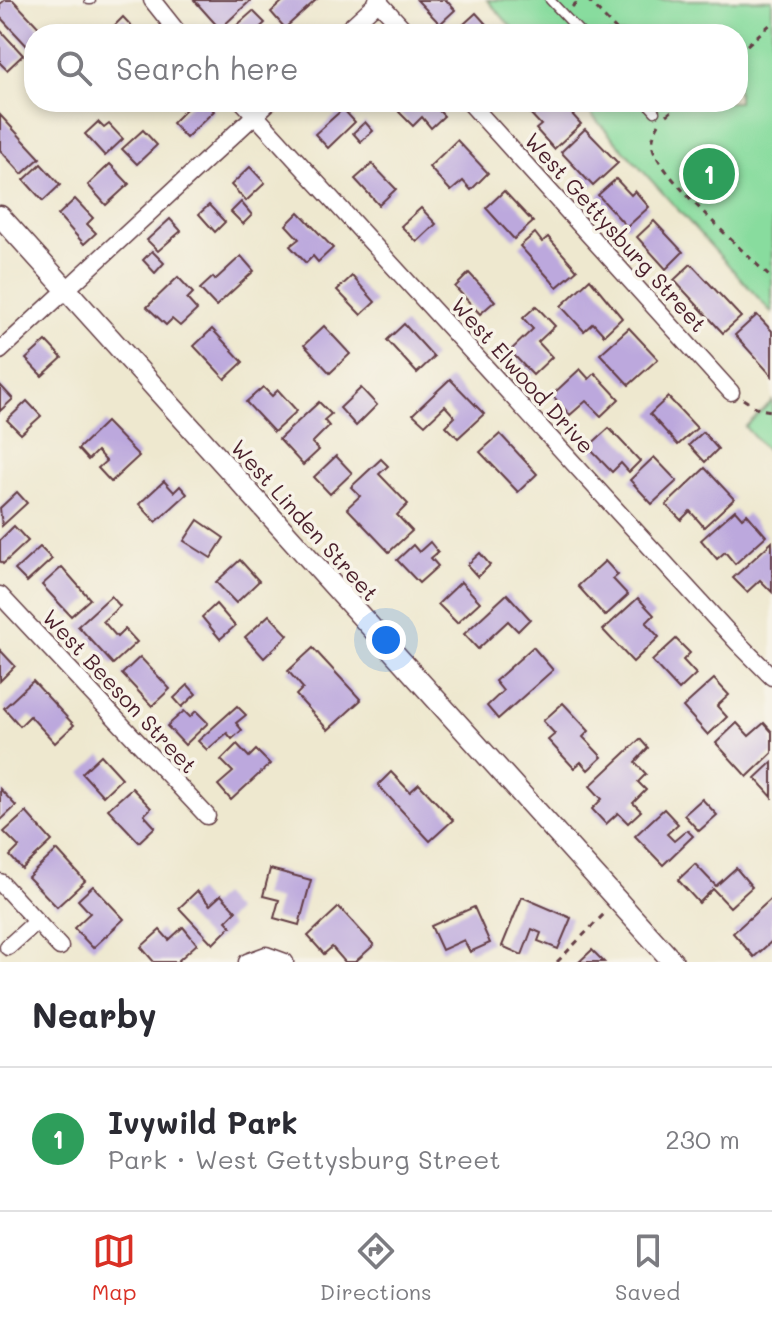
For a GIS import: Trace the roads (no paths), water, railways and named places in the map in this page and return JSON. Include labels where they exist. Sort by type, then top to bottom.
[{"type":"street","points":[[152,0],[171,24]]},
{"type":"street","points":[[353,24],[378,0],[399,24]]},
{"type":"street","name":"West Elwood Drive","points":[[252,112],[772,677]]},
{"type":"street","points":[[0,351],[258,112]]},
{"type":"street","name":"West Gettysburg Street","points":[[478,112],[731,392]]},
{"type":"street","name":"West Linden Street","points":[[0,216],[673,962]]},
{"type":"street","name":"West Beeson Street","points":[[0,595],[207,816]]},
{"type":"street","points":[[0,882],[60,947]]},
{"type":"street","points":[[8,947],[36,922]]},
{"type":"street","points":[[247,962],[266,955],[285,962]]},
{"type":"lane","points":[[550,0],[573,24]]},
{"type":"place","name":"Ivywild Park","points":[[709,174]]}]
